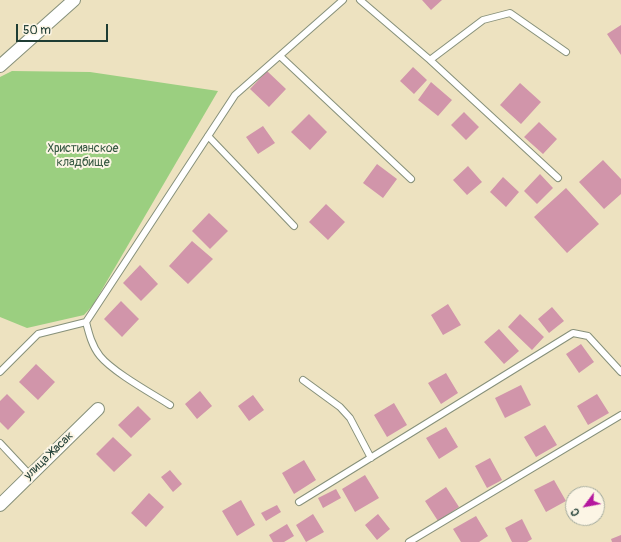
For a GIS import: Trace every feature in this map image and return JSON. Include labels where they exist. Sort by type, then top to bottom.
[{"type":"street","points":[[0,66],[74,0]]},
{"type":"street","name":"улица Жасак","points":[[0,505],[29,474],[98,409]]},
{"type":"lane","points":[[0,372],[38,334],[86,322],[235,95],[343,0]]},
{"type":"lane","points":[[360,0],[430,60],[558,178]]},
{"type":"lane","points":[[430,60],[483,20],[510,13],[566,52]]},
{"type":"lane","points":[[280,56],[411,179]]},
{"type":"lane","points":[[208,136],[294,226]]},
{"type":"lane","points":[[86,322],[92,343],[101,357],[127,378],[170,405]]},
{"type":"lane","points":[[299,502],[573,333],[588,336],[621,372]]},
{"type":"lane","points":[[303,380],[340,407],[350,418],[371,458]]},
{"type":"lane","points":[[409,542],[621,415]]},
{"type":"lane","points":[[0,443],[29,474]]},
{"type":"green space","name":"Христианское кладбище","points":[[12,71],[90,72],[218,91],[93,305],[84,315],[27,328],[0,317],[0,77]]},
{"type":"building","points":[[422,0],[442,0],[431,10]]},
{"type":"building","points":[[621,25],[621,55],[607,34]]},
{"type":"building","points":[[413,67],[427,80],[414,94],[400,81]]},
{"type":"building","points":[[267,71],[286,89],[269,107],[250,89]]},
{"type":"building","points":[[431,82],[452,100],[438,116],[418,100]]},
{"type":"building","points":[[520,83],[541,102],[521,124],[500,105]]},
{"type":"building","points":[[464,112],[479,127],[466,140],[451,125]]},
{"type":"building","points":[[309,114],[327,132],[310,150],[291,132]]},
{"type":"building","points":[[539,122],[557,139],[543,154],[524,137]]},
{"type":"building","points":[[263,126],[275,143],[258,154],[246,137]]},
{"type":"building","points":[[603,160],[621,179],[621,194],[604,209],[579,182]]},
{"type":"building","points":[[377,164],[397,179],[383,198],[363,183]]},
{"type":"building","points":[[468,166],[482,182],[467,195],[453,180]]},
{"type":"building","points":[[540,174],[553,188],[537,204],[524,191]]},
{"type":"building","points":[[503,177],[519,192],[506,207],[490,192]]},
{"type":"building","points":[[566,188],[599,224],[567,253],[534,217]]},
{"type":"building","points":[[326,204],[345,222],[328,240],[309,222]]},
{"type":"building","points":[[209,213],[228,231],[210,249],[192,231]]},
{"type":"building","points":[[192,241],[213,259],[188,284],[169,266]]},
{"type":"building","points":[[140,265],[158,284],[141,301],[123,283]]},
{"type":"building","points":[[121,301],[139,319],[122,337],[104,319]]},
{"type":"building","points":[[448,304],[461,325],[443,335],[431,315]]},
{"type":"building","points":[[552,307],[564,321],[549,333],[538,319]]},
{"type":"building","points":[[520,314],[544,337],[532,350],[508,327]]},
{"type":"building","points":[[499,329],[519,351],[504,364],[484,342]]},
{"type":"building","points":[[581,344],[594,362],[579,373],[566,354]]},
{"type":"building","points":[[36,364],[55,382],[38,400],[19,382]]},
{"type":"building","points":[[446,373],[458,393],[441,404],[428,383]]},
{"type":"building","points":[[521,385],[531,405],[505,418],[495,398]]},
{"type":"building","points":[[200,391],[212,406],[197,419],[185,404]]},
{"type":"building","points":[[7,394],[25,412],[8,430],[0,422],[0,401]]},
{"type":"building","points":[[597,394],[609,413],[588,425],[577,406]]},
{"type":"building","points":[[253,395],[264,410],[249,421],[238,406]]},
{"type":"building","points":[[394,403],[407,425],[387,437],[374,415]]},
{"type":"building","points":[[138,406],[151,419],[131,438],[118,425]]},
{"type":"building","points":[[545,425],[557,445],[536,457],[524,437]]},
{"type":"building","points":[[446,427],[458,447],[439,459],[426,438]]},
{"type":"building","points":[[113,437],[132,455],[114,472],[96,454]]},
{"type":"building","points":[[490,458],[502,480],[487,488],[475,466]]},
{"type":"building","points":[[304,460],[316,480],[294,494],[282,473]]},
{"type":"building","points":[[170,470],[182,484],[173,492],[161,477]]},
{"type":"building","points":[[365,475],[379,498],[355,512],[342,489]]},
{"type":"building","points":[[554,480],[565,502],[546,512],[534,490]]},
{"type":"building","points":[[446,487],[459,507],[438,521],[425,501]]},
{"type":"building","points":[[336,489],[341,498],[323,508],[318,498]]},
{"type":"building","points":[[149,493],[164,507],[146,527],[131,513]]},
{"type":"building","points":[[241,500],[255,525],[237,536],[222,511]]},
{"type":"building","points":[[277,505],[281,512],[266,521],[261,513]]},
{"type":"building","points":[[313,514],[324,532],[306,542],[296,525]]},
{"type":"building","points":[[378,514],[390,529],[377,540],[365,525]]},
{"type":"building","points":[[476,516],[488,536],[479,542],[461,542],[453,529]]},
{"type":"building","points":[[522,519],[532,539],[527,542],[512,542],[505,528]]},
{"type":"building","points":[[287,524],[294,536],[284,542],[273,542],[269,535]]},
{"type":"building","points":[[621,535],[621,542],[612,542],[611,539]]}]
